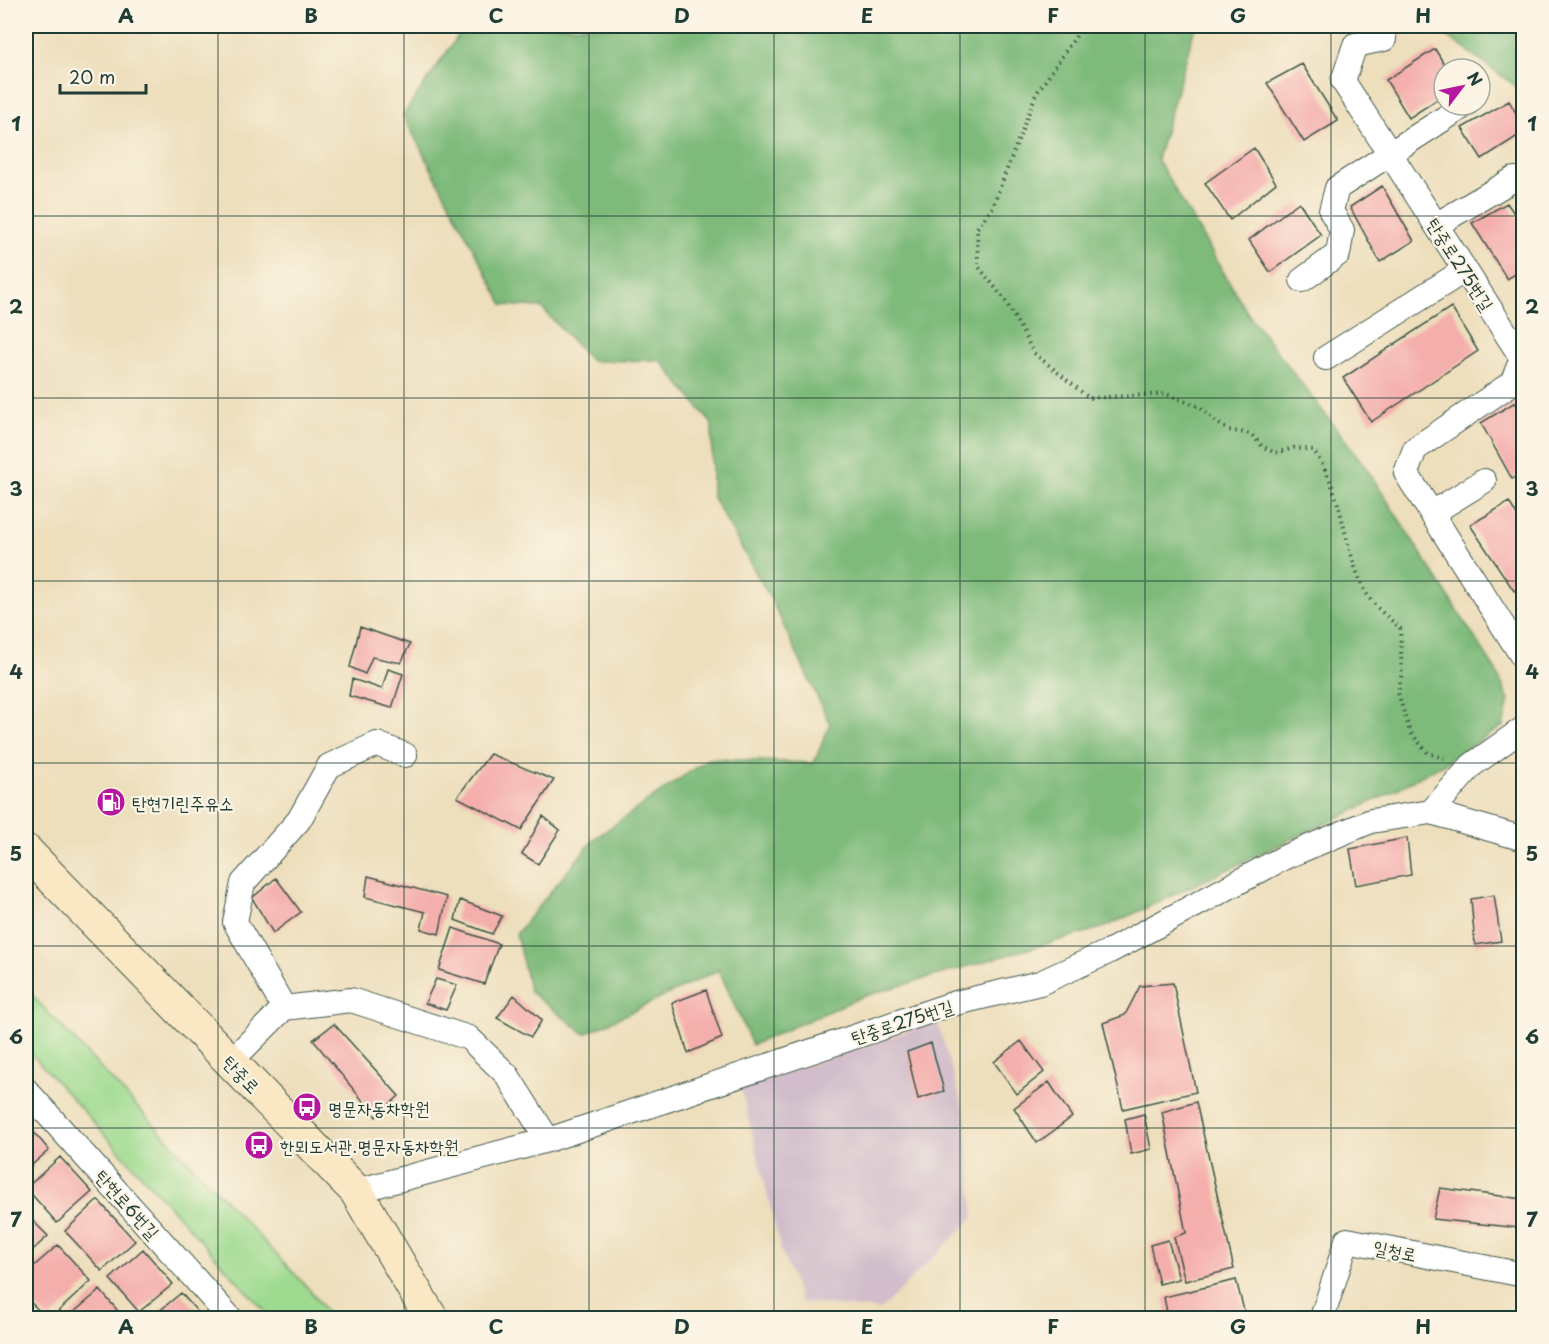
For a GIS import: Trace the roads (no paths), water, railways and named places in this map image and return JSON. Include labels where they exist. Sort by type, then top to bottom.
[{"type":"main road","name":"탄중로","points":[[26,851],[356,1191],[431,1318]]},
{"type":"street","name":"탄중로275번길","points":[[1384,39],[1354,45],[1343,81],[1522,358],[1512,383],[1415,449],[1406,473],[1524,658]]},
{"type":"street","points":[[1302,280],[1338,254],[1342,230],[1331,211],[1337,188],[1447,117]]},
{"type":"street","points":[[1436,225],[1514,179],[1524,179]]},
{"type":"street","points":[[1326,358],[1465,270]]},
{"type":"street","points":[[1432,513],[1484,481]]},
{"type":"street","points":[[1431,812],[1472,765],[1524,728]]},
{"type":"street","points":[[284,1008],[235,922],[243,884],[299,820],[329,766],[377,744],[405,755]]},
{"type":"street","name":"탄중로275번길","points":[[356,1191],[548,1140],[952,1004],[1040,982],[1108,952],[1285,857],[1371,821],[1431,812],[1524,839]]},
{"type":"street","points":[[230,1062],[284,1008],[351,1000],[469,1038],[507,1075],[548,1140]]},
{"type":"street","name":"탄현로6번길","points":[[26,1090],[230,1318]]},
{"type":"street","name":"일청로","points":[[1322,1318],[1347,1240],[1524,1275]]},
{"type":"place","name":"탄현기린주유소","points":[[111,802]]},
{"type":"place","name":"명문자동차학원","points":[[307,1107]]},
{"type":"place","name":"한뫼도서관.명문자동차학원","points":[[259,1145]]}]
